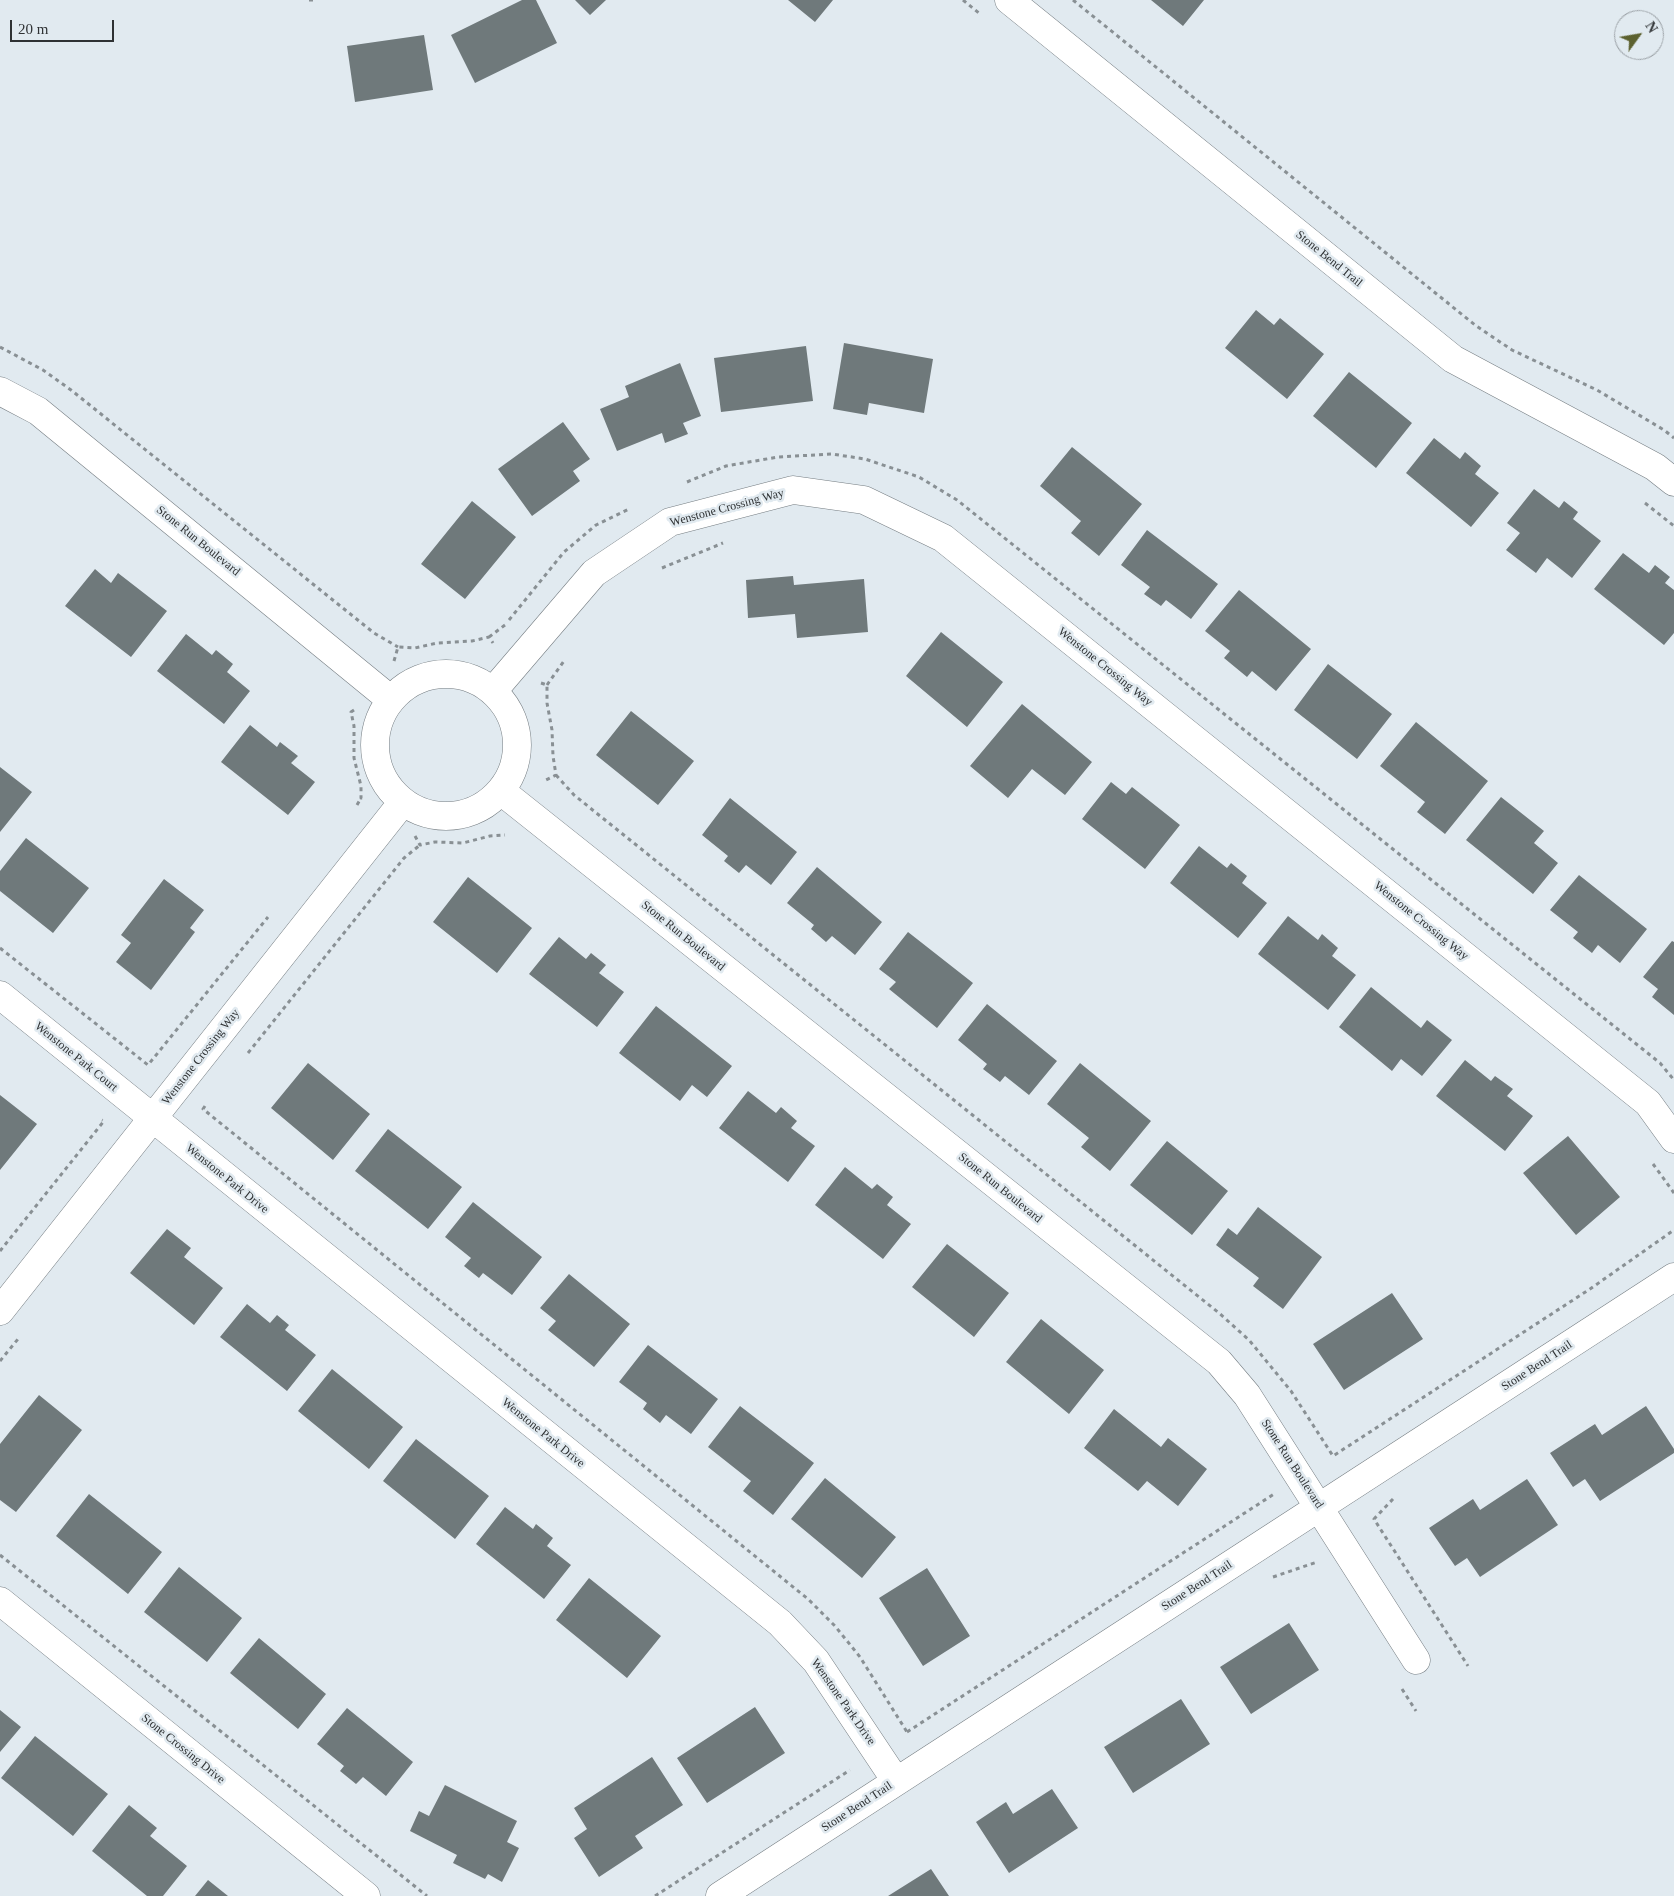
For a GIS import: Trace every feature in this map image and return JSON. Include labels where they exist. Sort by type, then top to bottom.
[{"type":"street","name":"Stone Bend Trail","points":[[1009,0],[1453,359],[1655,467],[1674,482]]},
{"type":"street","name":"Stone Run Boulevard","points":[[0,391],[38,411],[390,699]]},
{"type":"street","name":"Wenstone Crossing Way","points":[[493,691],[594,573],[670,522],[793,490],[864,500],[943,538],[1648,1103],[1674,1139]]},
{"type":"street","points":[[451,674],[473,679],[493,691],[507,708],[515,729],[517,750],[512,772],[501,791],[485,806],[465,815],[444,818],[422,813],[402,803],[386,786],[376,765],[374,742],[378,719],[390,699],[408,684],[428,675],[451,674]]},
{"type":"street","name":"Stone Run Boulevard","points":[[501,791],[1218,1362],[1247,1396],[1320,1507],[1416,1660]]},
{"type":"street","name":"Wenstone Crossing Way","points":[[0,1311],[402,803]]},
{"type":"street","name":"Wenstone Park Court","points":[[0,995],[152,1119]]},
{"type":"street","name":"Wenstone Park Drive","points":[[152,1119],[780,1623],[816,1661],[896,1782]]},
{"type":"street","name":"Stone Bend Trail","points":[[720,1896],[1674,1277]]},
{"type":"street","name":"Stone Crossing Drive","points":[[0,1601],[366,1896]]},
{"type":"path","points":[[1073,0],[1475,326],[1512,350],[1597,390],[1674,438]]},
{"type":"path","points":[[0,347],[43,370],[70,390],[374,633],[398,647],[415,648],[436,643],[490,637],[497,650]]},
{"type":"path","points":[[660,569],[732,540]]},
{"type":"path","points":[[394,661],[398,647]]},
{"type":"path","points":[[567,656],[547,685],[546,703],[552,730],[556,775],[574,795],[1219,1313],[1249,1340],[1291,1391],[1333,1456],[1590,1289],[1674,1230]]},
{"type":"path","points":[[534,682],[547,685]]},
{"type":"path","points":[[353,812],[361,798],[362,786],[354,758],[354,726],[351,712],[358,708]]},
{"type":"path","points":[[544,781],[556,775]]},
{"type":"path","points":[[361,798],[367,799]]},
{"type":"path","points":[[246,1056],[404,858],[420,845],[435,842],[463,843],[490,836],[506,835],[507,829]]},
{"type":"path","points":[[414,834],[420,845]]},
{"type":"path","points":[[0,948],[148,1065],[272,912]]},
{"type":"path","points":[[203,1109],[209,1102]]},
{"type":"path","points":[[0,1251],[104,1121],[96,1115]]},
{"type":"path","points":[[1652,1164],[1674,1193]]},
{"type":"path","points":[[907,1732],[1275,1494]]},
{"type":"path","points":[[1374,1519],[1468,1666]]},
{"type":"path","points":[[0,1555],[427,1896]]},
{"type":"path","points":[[1269,1578],[1317,1562],[1323,1570]]},
{"type":"path","points":[[1400,1686],[1416,1712]]},
{"type":"path","points":[[655,1896],[850,1770],[869,1800]]},
{"type":"building","points":[[522,0],[536,0],[557,43],[475,83],[451,35]]},
{"type":"building","points":[[575,0],[606,0],[590,15]]},
{"type":"building","points":[[788,0],[833,0],[815,22]]},
{"type":"building","points":[[1151,0],[1204,0],[1183,26]]},
{"type":"building","points":[[424,35],[433,90],[355,102],[347,46]]},
{"type":"building","points":[[1256,310],[1274,325],[1280,318],[1324,354],[1287,399],[1225,348]]},
{"type":"building","points":[[844,343],[933,359],[924,413],[869,403],[867,415],[833,409]]},
{"type":"building","points":[[806,346],[813,401],[721,412],[714,358]]},
{"type":"building","points":[[680,363],[701,416],[683,423],[688,434],[665,443],[662,433],[617,451],[600,409],[629,397],[625,386]]},
{"type":"building","points":[[1349,372],[1412,423],[1376,468],[1313,416]]},
{"type":"building","points":[[563,422],[590,459],[573,471],[580,481],[532,516],[498,469]]},
{"type":"building","points":[[1434,438],[1460,459],[1465,452],[1481,466],[1475,474],[1499,493],[1471,527],[1406,473]]},
{"type":"building","points":[[1072,447],[1142,504],[1099,556],[1071,533],[1081,521],[1040,486]]},
{"type":"building","points":[[1534,489],[1559,508],[1564,501],[1578,512],[1573,519],[1601,541],[1572,578],[1547,558],[1536,573],[1506,550],[1520,533],[1507,523]]},
{"type":"building","points":[[472,501],[516,537],[465,599],[421,564]]},
{"type":"building","points":[[1147,530],[1218,584],[1191,619],[1166,600],[1161,606],[1144,594],[1150,587],[1121,565]]},
{"type":"building","points":[[1623,553],[1649,573],[1655,565],[1670,577],[1665,583],[1674,590],[1674,633],[1664,645],[1594,589]]},
{"type":"building","points":[[95,569],[111,583],[118,573],[167,611],[131,657],[65,606]]},
{"type":"building","points":[[793,576],[794,585],[864,579],[868,632],[797,638],[795,614],[748,618],[746,580]]},
{"type":"building","points":[[1239,590],[1311,649],[1276,691],[1252,671],[1247,677],[1224,658],[1230,651],[1205,631]]},
{"type":"building","points":[[941,632],[1003,682],[967,727],[906,676]]},
{"type":"building","points":[[186,634],[212,655],[216,650],[233,664],[227,672],[250,691],[224,724],[157,671]]},
{"type":"building","points":[[1328,664],[1392,714],[1357,759],[1294,710]]},
{"type":"building","points":[[1022,704],[1092,762],[1065,795],[1032,769],[1008,798],[970,766]]},
{"type":"building","points":[[631,711],[694,761],[658,805],[596,755]]},
{"type":"building","points":[[1416,722],[1488,781],[1445,834],[1417,812],[1425,802],[1380,766]]},
{"type":"building","points":[[250,725],[277,747],[280,742],[298,756],[291,763],[315,782],[288,815],[221,762]]},
{"type":"building","points":[[0,767],[32,792],[0,832]]},
{"type":"building","points":[[1111,782],[1126,794],[1132,787],[1180,825],[1145,869],[1082,819]]},
{"type":"building","points":[[1501,797],[1544,831],[1534,843],[1558,863],[1533,894],[1466,840]]},
{"type":"building","points":[[730,798],[797,852],[771,885],[746,865],[739,873],[724,861],[728,856],[702,835]]},
{"type":"building","points":[[26,838],[89,888],[53,933],[0,891],[0,871]]},
{"type":"building","points":[[1199,846],[1227,868],[1231,863],[1247,876],[1242,883],[1267,903],[1238,938],[1170,883]]},
{"type":"building","points":[[817,867],[882,922],[855,955],[832,936],[826,942],[811,929],[814,925],[787,903]]},
{"type":"building","points":[[1579,875],[1647,929],[1620,963],[1598,945],[1592,953],[1573,938],[1578,932],[1550,910]]},
{"type":"building","points":[[468,877],[532,928],[497,973],[433,922]]},
{"type":"building","points":[[164,879],[204,910],[190,928],[195,932],[151,990],[116,962],[131,943],[121,935]]},
{"type":"building","points":[[1288,916],[1318,940],[1322,934],[1338,948],[1332,956],[1356,975],[1328,1010],[1258,954]]},
{"type":"building","points":[[908,932],[973,983],[937,1028],[889,989],[896,982],[879,969]]},
{"type":"building","points":[[559,937],[586,959],[591,953],[606,965],[599,973],[624,992],[597,1027],[529,974]]},
{"type":"building","points":[[1672,941],[1674,942],[1674,1015],[1652,997],[1658,989],[1643,977]]},
{"type":"building","points":[[1371,987],[1421,1028],[1427,1020],[1452,1040],[1422,1076],[1401,1059],[1392,1071],[1339,1027]]},
{"type":"building","points":[[987,1004],[1057,1061],[1029,1095],[1005,1076],[1000,1082],[983,1069],[987,1064],[958,1040]]},
{"type":"building","points":[[656,1006],[732,1066],[707,1097],[692,1085],[680,1101],[619,1053]]},
{"type":"building","points":[[1465,1060],[1491,1081],[1495,1076],[1513,1089],[1507,1096],[1533,1116],[1505,1151],[1436,1096]]},
{"type":"building","points":[[308,1063],[370,1114],[333,1160],[271,1108]]},
{"type":"building","points":[[1080,1063],[1151,1121],[1110,1171],[1081,1147],[1089,1138],[1047,1104]]},
{"type":"building","points":[[748,1091],[776,1113],[781,1107],[797,1121],[791,1128],[815,1146],[788,1182],[719,1128]]},
{"type":"building","points":[[0,1095],[37,1124],[0,1170]]},
{"type":"building","points":[[388,1129],[462,1187],[428,1229],[355,1171]]},
{"type":"building","points":[[1568,1136],[1620,1197],[1576,1235],[1523,1173]]},
{"type":"building","points":[[1167,1141],[1228,1191],[1192,1235],[1130,1185]]},
{"type":"building","points":[[845,1167],[872,1189],[877,1184],[893,1197],[887,1205],[911,1224],[883,1259],[815,1205]]},
{"type":"building","points":[[473,1202],[542,1257],[512,1295],[483,1273],[479,1278],[464,1266],[471,1258],[445,1237]]},
{"type":"building","points":[[1258,1207],[1322,1257],[1283,1309],[1253,1286],[1259,1278],[1216,1245],[1228,1228],[1237,1235]]},
{"type":"building","points":[[167,1229],[191,1248],[184,1257],[223,1288],[194,1325],[130,1273]]},
{"type":"building","points":[[947,1244],[1009,1293],[974,1337],[912,1287]]},
{"type":"building","points":[[569,1274],[630,1324],[594,1367],[548,1330],[556,1321],[540,1308]]},
{"type":"building","points":[[1392,1293],[1423,1339],[1344,1390],[1313,1344]]},
{"type":"building","points":[[247,1304],[270,1323],[277,1315],[289,1325],[285,1330],[316,1355],[287,1391],[220,1337]]},
{"type":"building","points":[[1041,1319],[1104,1370],[1069,1414],[1006,1362]]},
{"type":"building","points":[[648,1345],[718,1399],[691,1434],[666,1415],[660,1423],[643,1409],[647,1403],[619,1382]]},
{"type":"building","points":[[332,1369],[403,1427],[369,1469],[298,1411]]},
{"type":"building","points":[[39,1395],[82,1430],[16,1512],[0,1500],[0,1444]]},
{"type":"building","points":[[740,1406],[814,1463],[773,1515],[743,1491],[751,1481],[708,1447]]},
{"type":"building","points":[[1646,1406],[1674,1449],[1674,1453],[1600,1501],[1585,1479],[1573,1487],[1550,1453],[1595,1424],[1602,1435]]},
{"type":"building","points":[[1114,1409],[1161,1447],[1168,1438],[1207,1469],[1178,1506],[1147,1481],[1138,1491],[1084,1448]]},
{"type":"building","points":[[416,1439],[489,1496],[455,1539],[383,1481]]},
{"type":"building","points":[[825,1478],[896,1537],[862,1578],[791,1519]]},
{"type":"building","points":[[1527,1479],[1558,1525],[1480,1577],[1467,1558],[1455,1566],[1429,1528],[1473,1499],[1480,1510]]},
{"type":"building","points":[[89,1494],[162,1552],[128,1594],[56,1536]]},
{"type":"building","points":[[505,1507],[533,1529],[536,1524],[553,1538],[547,1546],[571,1565],[544,1599],[476,1544]]},
{"type":"building","points":[[179,1567],[242,1618],[207,1662],[144,1612]]},
{"type":"building","points":[[927,1568],[970,1636],[923,1666],[879,1598]]},
{"type":"building","points":[[589,1578],[661,1636],[627,1678],[556,1620]]},
{"type":"building","points":[[1289,1623],[1319,1670],[1251,1714],[1220,1667]]},
{"type":"building","points":[[259,1638],[326,1694],[298,1729],[230,1673]]},
{"type":"building","points":[[1181,1699],[1210,1744],[1133,1793],[1104,1747]]},
{"type":"building","points":[[755,1707],[785,1753],[707,1803],[677,1758]]},
{"type":"building","points":[[347,1708],[413,1762],[386,1796],[363,1777],[356,1784],[340,1771],[344,1766],[317,1744]]},
{"type":"building","points":[[0,1710],[21,1727],[0,1752]]},
{"type":"building","points":[[35,1736],[108,1794],[73,1836],[1,1778]]},
{"type":"building","points":[[652,1757],[683,1805],[635,1836],[643,1848],[599,1877],[574,1838],[587,1829],[574,1808]]},
{"type":"building","points":[[445,1785],[517,1821],[507,1842],[519,1848],[502,1882],[488,1874],[485,1879],[453,1863],[457,1855],[410,1831],[419,1811],[429,1816]]},
{"type":"building","points":[[1052,1789],[1078,1828],[1009,1873],[976,1822],[1006,1802],[1013,1814]]},
{"type":"building","points":[[129,1805],[157,1828],[150,1836],[187,1866],[163,1896],[147,1896],[92,1851]]},
{"type":"building","points":[[931,1869],[949,1896],[888,1896]]},
{"type":"building","points":[[208,1880],[228,1896],[195,1896]]}]
